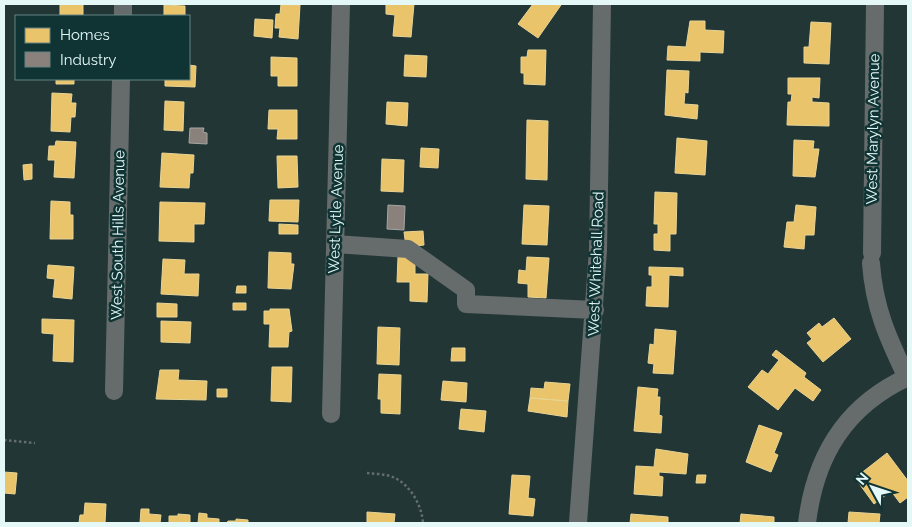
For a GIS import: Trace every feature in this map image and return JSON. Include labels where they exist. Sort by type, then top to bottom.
[{"type":"street","name":"West Lytle Avenue","points":[[330,414],[341,4]]},
{"type":"street","name":"West Whitehall Road","points":[[578,523],[598,250],[602,4]]},
{"type":"street","name":"West Marylyn Avenue","points":[[875,4],[871,258],[874,294],[879,316],[908,378]]},
{"type":"street","name":"West South Hills Avenue","points":[[114,390],[121,80]]},
{"type":"street","points":[[335,244],[408,249],[466,290],[466,304],[595,310]]},
{"type":"street","points":[[807,523],[813,485],[818,468],[838,433],[867,403],[908,378]]},
{"type":"path","points":[[4,440],[35,443]]},
{"type":"path","points":[[367,472],[395,478],[404,484],[420,507],[423,523]]},
{"type":"building: Homes","points":[[60,4],[83,4],[83,15],[60,15]]},
{"type":"building: Homes","points":[[281,4],[300,5],[298,39],[279,37],[280,28],[275,28],[276,14],[280,14]]},
{"type":"building: Homes","points":[[386,4],[414,4],[411,37],[393,36],[395,15],[386,14]]},
{"type":"building: Homes","points":[[533,4],[561,5],[538,38],[518,24]]},
{"type":"building: Homes","points":[[164,5],[185,6],[185,15],[164,15]]},
{"type":"building: Homes","points":[[255,19],[273,20],[272,38],[254,36]]},
{"type":"building: Homes","points":[[690,21],[705,21],[705,30],[724,31],[723,53],[700,52],[700,61],[667,60],[668,46],[686,47]]},
{"type":"building: Homes","points":[[811,22],[831,23],[829,64],[804,63],[804,47],[809,47]]},
{"type":"building: Homes","points":[[528,50],[546,50],[545,85],[524,84],[524,73],[521,73],[521,57],[527,57]]},
{"type":"building: Homes","points":[[405,55],[427,56],[426,77],[404,76]]},
{"type":"building: Homes","points":[[271,57],[297,58],[297,86],[278,86],[278,76],[271,76]]},
{"type":"building: Homes","points":[[190,65],[196,66],[195,87],[165,86],[165,80],[190,80]]},
{"type":"building: Homes","points":[[667,70],[689,71],[688,93],[685,92],[684,104],[698,105],[697,119],[665,115]]},
{"type":"building: Homes","points":[[788,78],[820,78],[819,98],[812,97],[812,102],[829,103],[829,126],[787,125],[788,102],[791,102],[792,94],[788,94]]},
{"type":"building: Homes","points":[[56,80],[74,80],[74,84],[56,84]]},
{"type":"building: Homes","points":[[52,93],[72,94],[71,103],[76,103],[75,117],[71,117],[70,132],[51,131]]},
{"type":"building: Homes","points":[[165,101],[184,102],[183,131],[164,130]]},
{"type":"building: Homes","points":[[387,102],[408,103],[407,126],[386,124]]},
{"type":"building: Homes","points":[[269,110],[297,110],[297,139],[277,139],[278,129],[268,129]]},
{"type":"building: Homes","points":[[527,120],[548,121],[547,180],[526,179]]},
{"type":"building: Homes","points":[[677,138],[707,141],[705,175],[675,173]]},
{"type":"building: Homes","points":[[794,140],[814,141],[813,149],[819,149],[815,177],[793,176]]},
{"type":"building: Homes","points":[[56,141],[76,142],[74,178],[54,177],[55,160],[48,160],[49,146],[55,146]]},
{"type":"building: Homes","points":[[421,148],[439,149],[438,168],[420,167]]},
{"type":"building: Homes","points":[[162,153],[194,155],[193,173],[190,173],[189,188],[160,187]]},
{"type":"building: Homes","points":[[277,156],[297,156],[298,187],[278,188]]},
{"type":"building: Homes","points":[[382,159],[404,160],[403,192],[381,191]]},
{"type":"building: Homes","points":[[32,164],[32,179],[24,180],[23,165]]},
{"type":"building: Homes","points":[[655,192],[677,193],[676,234],[670,234],[670,251],[654,250],[654,234],[658,234],[658,224],[654,224]]},
{"type":"building: Homes","points":[[270,200],[299,200],[298,222],[269,221]]},
{"type":"building: Homes","points":[[51,201],[70,202],[70,215],[73,215],[73,239],[50,239]]},
{"type":"building: Homes","points":[[160,202],[205,203],[204,224],[194,224],[194,242],[159,241]]},
{"type":"building: Homes","points":[[524,205],[549,206],[547,245],[522,244]]},
{"type":"building: Homes","points":[[796,205],[816,207],[814,235],[805,235],[804,249],[784,247],[787,222],[794,222]]},
{"type":"building: Homes","points":[[279,224],[298,225],[298,234],[279,234]]},
{"type":"building: Homes","points":[[423,231],[424,245],[406,247],[404,232]]},
{"type":"building: Homes","points":[[269,252],[291,253],[291,264],[294,264],[291,289],[268,288]]},
{"type":"building: Homes","points":[[398,257],[415,257],[415,274],[428,274],[427,302],[410,301],[410,282],[397,282]]},
{"type":"building: Homes","points":[[527,257],[549,258],[546,298],[528,297],[528,284],[518,283],[519,270],[526,271]]},
{"type":"building: Homes","points":[[163,259],[185,260],[184,274],[199,274],[198,296],[161,294]]},
{"type":"building: Homes","points":[[48,265],[74,267],[72,299],[53,297],[55,279],[47,278]]},
{"type":"building: Homes","points":[[649,267],[683,268],[683,276],[669,275],[668,307],[646,306],[647,287],[652,287],[652,275],[649,275]]},
{"type":"building: Homes","points":[[237,286],[246,286],[246,293],[236,293]]},
{"type":"building: Homes","points":[[157,303],[177,304],[177,317],[157,317]]},
{"type":"building: Homes","points":[[233,303],[246,303],[246,310],[233,310]]},
{"type":"building: Homes","points":[[270,309],[289,309],[292,331],[289,332],[288,347],[269,347],[270,324],[264,324],[264,311],[270,311]]},
{"type":"building: Homes","points":[[834,318],[851,339],[823,362],[807,343],[812,339],[807,333],[819,323],[822,327]]},
{"type":"building: Homes","points":[[42,319],[74,320],[73,362],[53,361],[54,334],[42,333]]},
{"type":"building: Homes","points":[[161,321],[191,322],[190,343],[161,342]]},
{"type":"building: Homes","points":[[378,327],[400,328],[399,365],[377,364]]},
{"type":"building: Homes","points":[[655,329],[676,331],[673,374],[653,373],[654,364],[648,363],[650,344],[654,345]]},
{"type":"building: Homes","points":[[452,348],[465,348],[465,361],[451,361]]},
{"type":"building: Homes","points":[[776,350],[806,373],[804,377],[821,390],[813,401],[795,388],[778,410],[748,387],[762,370],[768,374],[779,360],[772,355]]},
{"type":"building: Homes","points":[[272,367],[292,367],[291,402],[271,401]]},
{"type":"building: Homes","points":[[160,370],[179,370],[178,380],[207,381],[206,400],[156,399]]},
{"type":"building: Homes","points":[[379,374],[401,375],[400,414],[381,413],[381,399],[378,399]]},
{"type":"building: Homes","points":[[443,381],[467,383],[466,402],[441,400]]},
{"type":"building: Homes","points":[[545,382],[570,384],[568,401],[530,398],[531,388],[544,389]]},
{"type":"building: Homes","points":[[638,387],[658,389],[657,397],[660,397],[659,415],[662,416],[661,433],[634,431]]},
{"type":"building: Homes","points":[[217,389],[227,389],[227,397],[217,397]]},
{"type":"building: Homes","points":[[530,398],[568,401],[567,417],[528,411]]},
{"type":"building: Homes","points":[[461,409],[486,411],[484,432],[459,429]]},
{"type":"building: Homes","points":[[759,425],[782,433],[774,453],[778,455],[771,472],[746,462]]},
{"type":"building: Homes","points":[[656,449],[688,454],[686,474],[659,472],[659,476],[663,477],[662,496],[634,494],[636,466],[654,467]]},
{"type":"building: Homes","points":[[887,453],[908,481],[908,497],[900,503],[891,491],[874,504],[855,478]]},
{"type":"building: Homes","points":[[4,472],[17,473],[15,494],[4,493]]},
{"type":"building: Homes","points":[[512,475],[530,476],[528,498],[535,499],[533,516],[509,514]]},
{"type":"building: Homes","points":[[697,475],[706,475],[705,483],[696,483]]},
{"type":"building: Homes","points":[[85,503],[106,504],[105,523],[79,523],[80,515],[84,515]]},
{"type":"building: Homes","points":[[141,509],[149,509],[149,514],[161,515],[160,523],[140,523]]},
{"type":"building: Homes","points":[[367,512],[395,514],[394,523],[367,523]]},
{"type":"building: Homes","points":[[849,512],[880,514],[879,523],[848,523]]},
{"type":"building: Homes","points":[[199,513],[207,514],[207,518],[219,519],[219,523],[198,523]]},
{"type":"building: Homes","points":[[178,514],[190,515],[190,523],[169,523],[169,516],[178,516]]},
{"type":"building: Homes","points":[[631,514],[668,517],[668,523],[630,523]]},
{"type":"building: Homes","points":[[741,514],[774,517],[774,523],[740,523]]},
{"type":"building: Homes","points":[[236,519],[248,520],[248,523],[227,523],[228,521],[236,521]]},
{"type":"building: Industry","points":[[190,128],[204,128],[203,132],[207,133],[207,144],[189,143]]},
{"type":"building: Industry","points":[[388,205],[405,206],[404,230],[387,229]]}]
